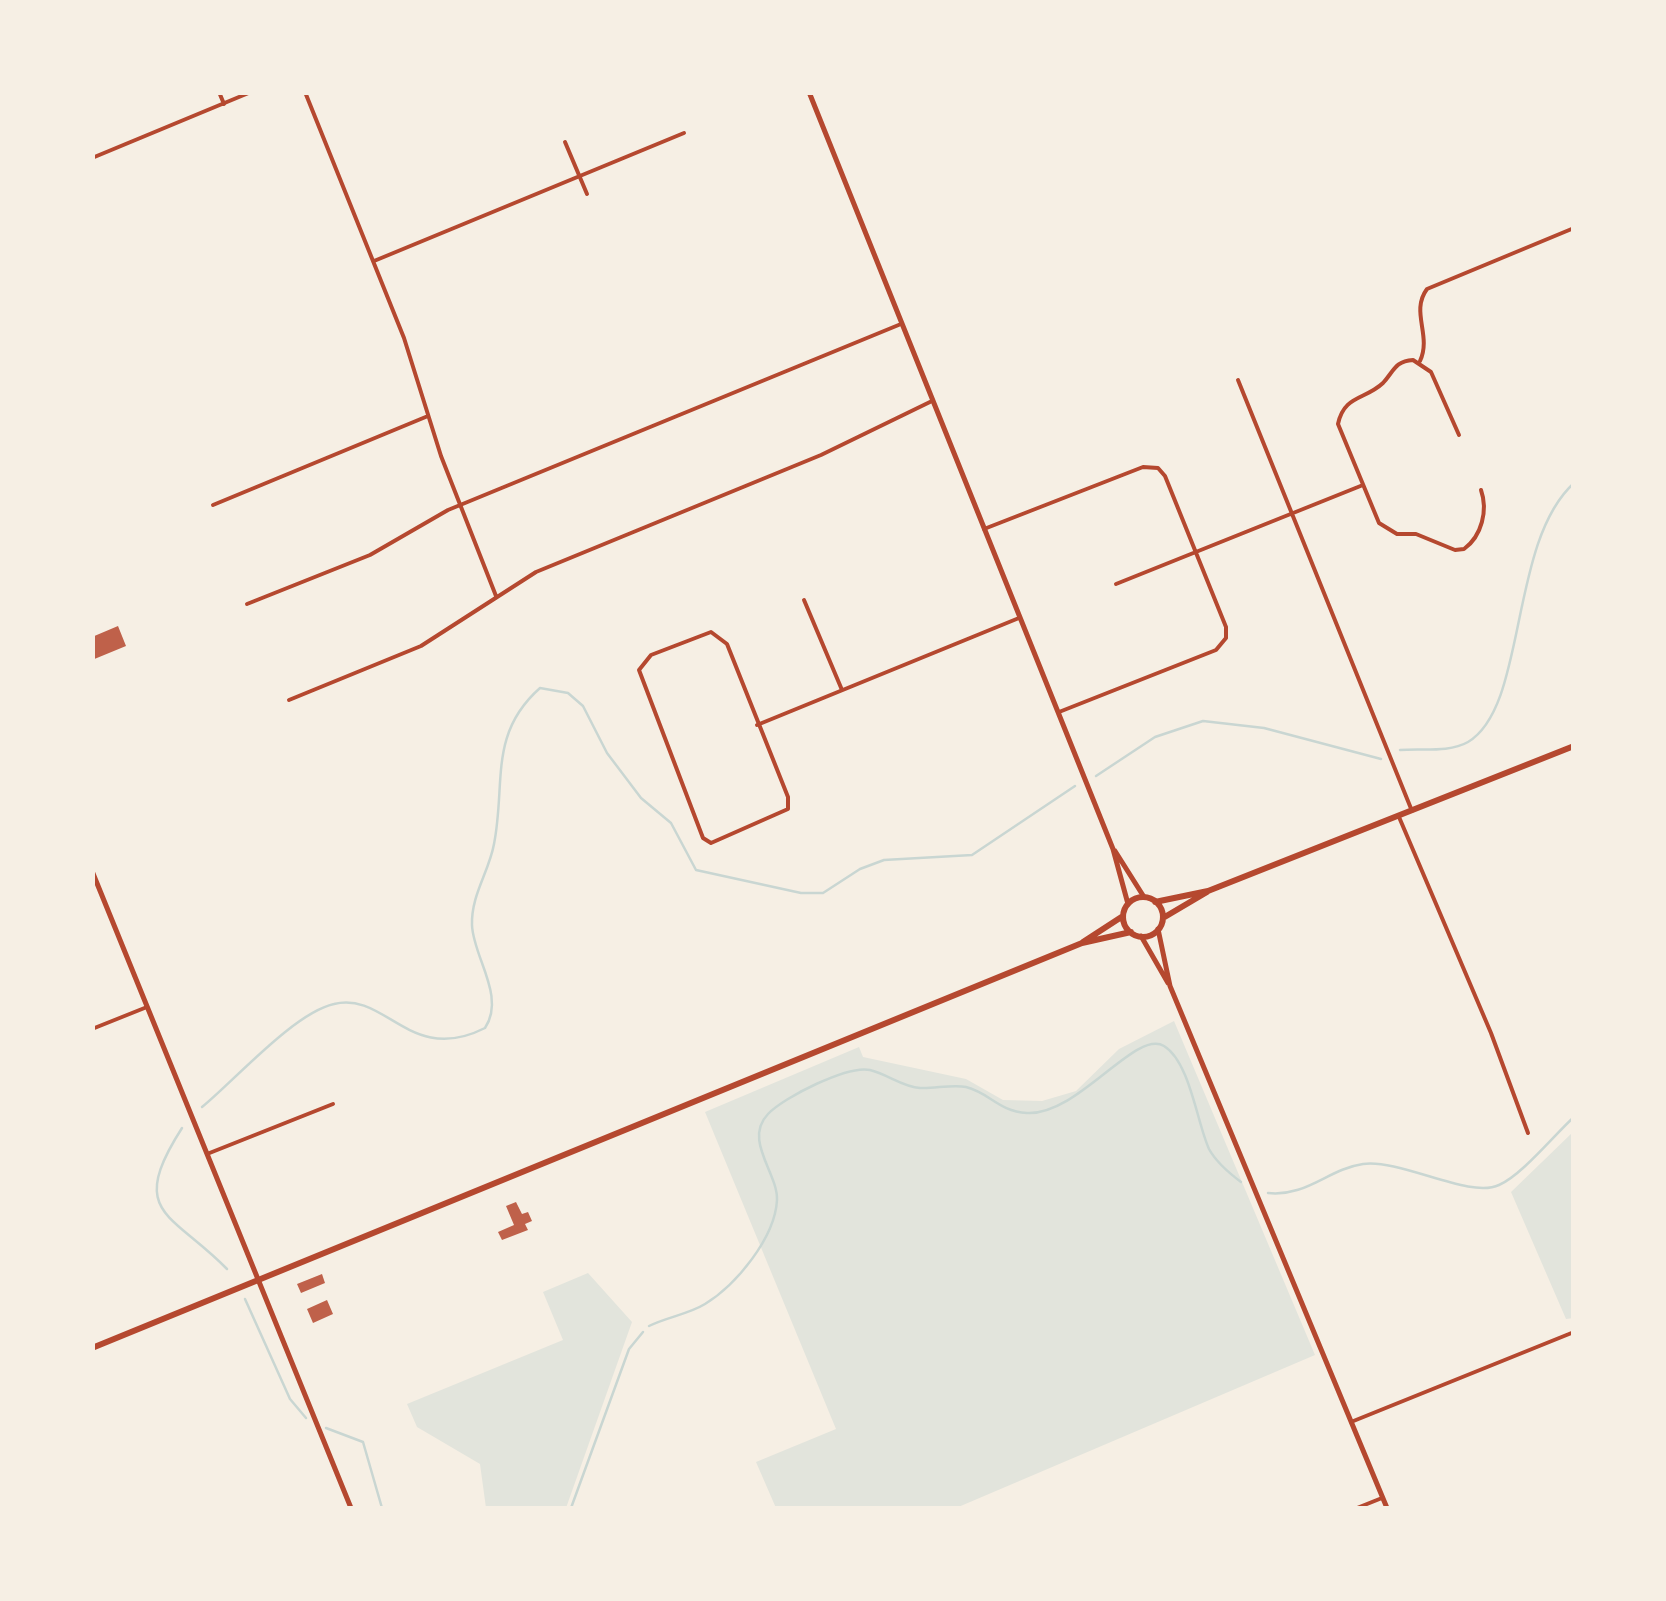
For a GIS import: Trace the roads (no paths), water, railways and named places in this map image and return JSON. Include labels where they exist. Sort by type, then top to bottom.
[{"type":"main road","points":[[92,1348],[1082,943],[1131,932],[1141,936],[1158,929],[1163,918],[1208,892],[1574,746]]},
{"type":"main road","points":[[1082,943],[1123,916],[1128,904],[1144,897],[1156,902],[1208,892]]},
{"type":"main road","points":[[1156,902],[1163,918]]},
{"type":"main road","points":[[1123,916],[1131,932]]},
{"type":"street","points":[[219,92],[224,104]]},
{"type":"street","points":[[92,158],[251,92]]},
{"type":"street","points":[[305,92],[414,364],[459,506],[496,596]]},
{"type":"street","points":[[809,92],[1113,849],[1128,904]]},
{"type":"street","points":[[374,261],[684,133]]},
{"type":"street","points":[[565,142],[587,194]]},
{"type":"street","points":[[1420,362],[1426,345],[1420,301],[1427,289],[1574,228]]},
{"type":"street","points":[[248,604],[370,555],[459,506],[902,324]]},
{"type":"street","points":[[1459,436],[1431,372],[1420,362],[1397,364],[1382,383],[1354,398],[1340,414],[1341,433],[1378,523],[1390,532],[1462,550],[1472,545],[1486,510],[1481,490]]},
{"type":"street","points":[[1238,380],[1412,811]]},
{"type":"street","points":[[289,700],[421,646],[536,572],[820,455],[932,401]]},
{"type":"street","points":[[213,505],[428,416]]},
{"type":"street","points":[[984,529],[1143,467],[1155,467],[1165,476],[1196,552],[1226,627],[1224,641],[1216,650],[1058,712]]},
{"type":"street","points":[[1116,584],[1363,486]]},
{"type":"street","points":[[804,600],[842,690]]},
{"type":"street","points":[[757,725],[1020,618]]},
{"type":"street","points":[[718,633],[727,644],[757,725],[788,797],[788,809],[711,843],[703,838],[639,677],[640,666],[651,655],[718,633]]},
{"type":"street","points":[[1399,817],[1491,1033],[1528,1134]]},
{"type":"street","points":[[1113,849],[1144,897]]},
{"type":"street","points":[[92,872],[351,1508]]},
{"type":"street","points":[[1158,929],[1170,986]]},
{"type":"street","points":[[1141,936],[1170,986],[1387,1508]]},
{"type":"street","points":[[92,1029],[148,1007]]},
{"type":"street","points":[[207,1154],[333,1104]]},
{"type":"street","points":[[1350,1422],[1574,1332]]},
{"type":"street","points":[[1357,1508],[1382,1498]]},
{"type":"waterway","points":[[1400,750],[1460,745],[1487,723],[1501,695],[1511,660],[1538,544],[1553,510],[1574,483]]},
{"type":"waterway","points":[[202,1107],[284,1033],[334,1004],[352,1003],[369,1008],[418,1034],[437,1038],[459,1037],[485,1028],[492,1003],[474,937],[472,914],[494,844],[506,742],[524,705],[540,688],[568,693],[583,706],[607,753],[641,798],[671,823],[696,870],[801,893],[823,893],[860,869],[884,860],[972,855],[1075,786]]},
{"type":"waterway","points":[[1096,776],[1155,737],[1203,721],[1264,728],[1381,759]]},
{"type":"waterway","points":[[649,1326],[705,1304],[752,1259],[769,1230],[777,1200],[760,1146],[761,1124],[788,1099],[847,1072],[870,1070],[920,1088],[966,1087],[1009,1109],[1027,1113],[1066,1101],[1138,1050],[1152,1044],[1164,1046],[1180,1065],[1209,1149],[1241,1182]]},
{"type":"waterway","points":[[1268,1193],[1294,1191],[1363,1164],[1396,1167],[1471,1187],[1499,1185],[1528,1164],[1574,1117]]},
{"type":"waterway","points":[[182,1128],[166,1156],[157,1195],[174,1222],[227,1269]]},
{"type":"waterway","points":[[245,1299],[290,1399],[306,1418]]},
{"type":"waterway","points":[[571,1508],[629,1349],[643,1332]]},
{"type":"waterway","points":[[326,1428],[363,1442],[382,1508]]}]
